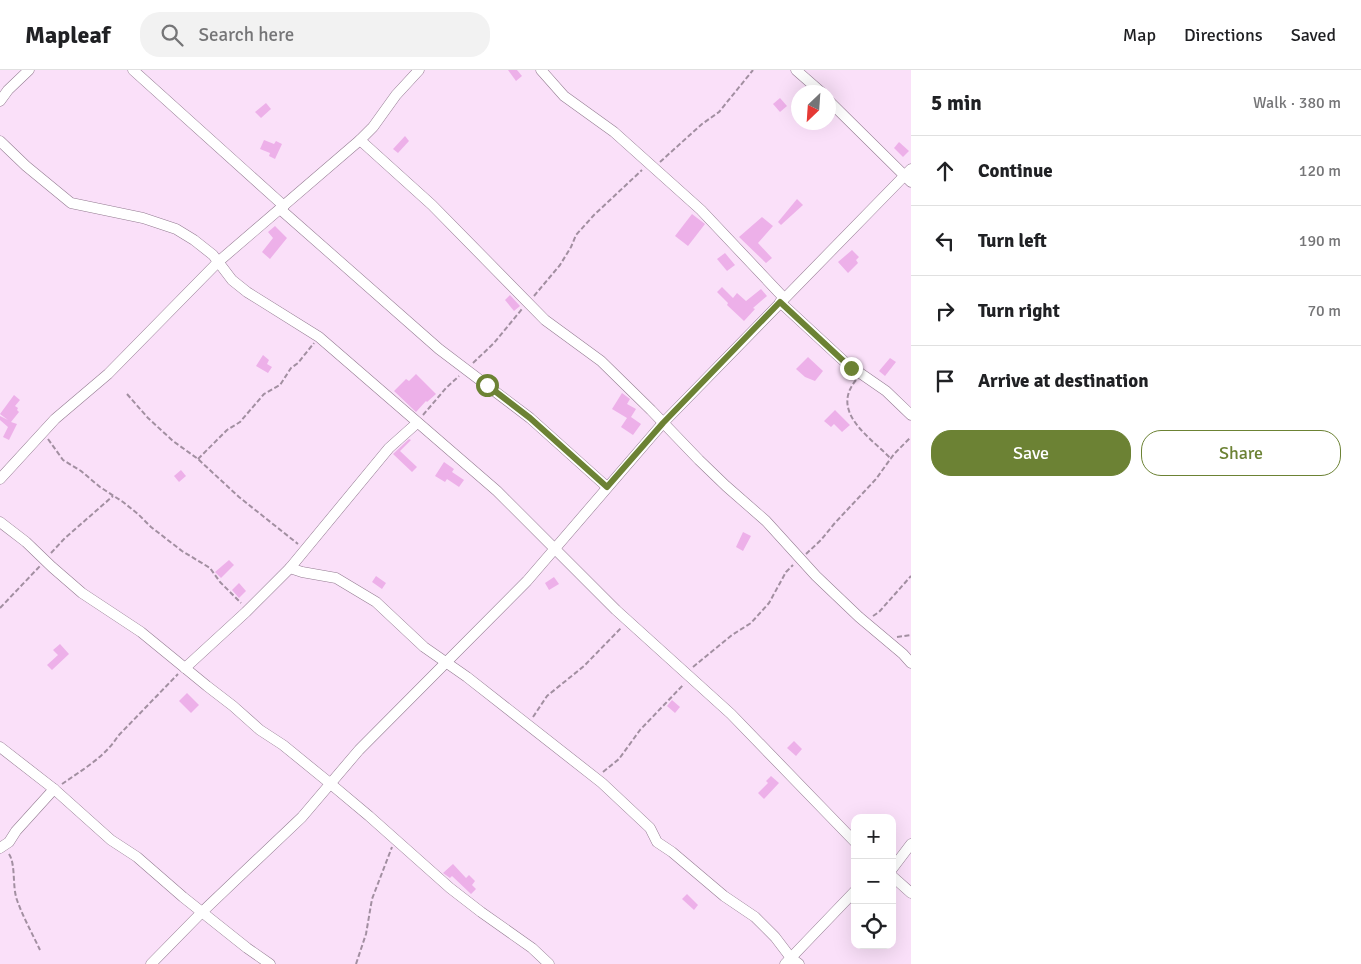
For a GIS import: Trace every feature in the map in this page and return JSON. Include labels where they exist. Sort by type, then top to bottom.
[{"type":"street","points":[[0,101],[8,90],[29,70]]},
{"type":"street","points":[[133,70],[439,349],[530,418],[607,487]]},
{"type":"street","points":[[0,479],[55,419],[108,374],[218,262],[360,140],[373,127],[396,95],[419,70]]},
{"type":"street","points":[[541,70],[564,96],[614,132],[723,232],[782,300],[847,364],[886,391],[911,415]]},
{"type":"street","points":[[796,70],[813,85]]},
{"type":"street","points":[[151,964],[202,912],[302,817],[359,750],[526,581],[663,423],[782,300],[909,176],[836,108]]},
{"type":"street","points":[[360,140],[432,204],[528,303],[554,327],[601,361],[726,486],[766,521],[800,559],[911,664]]},
{"type":"street","points":[[0,141],[26,166],[71,203],[77,206],[122,213],[176,229],[205,248],[232,280],[247,292],[319,337],[497,491],[628,621],[731,714],[851,838]]},
{"type":"street","points":[[185,668],[290,568],[389,448],[418,422]]},
{"type":"street","points":[[0,522],[26,542],[82,592],[142,632],[234,706],[260,730],[283,745],[450,888],[532,948],[549,964]]},
{"type":"street","points":[[290,568],[336,578],[365,594],[384,608],[424,647],[467,677],[596,778],[650,828],[657,842],[672,852],[724,896],[755,917],[775,937],[792,962],[851,896]]},
{"type":"street","points":[[0,748],[54,790],[111,840],[137,857],[246,948],[270,964]]},
{"type":"street","points":[[2,847],[54,790]]},
{"type":"street","points":[[896,864],[911,844]]},
{"type":"street","points":[[896,880],[911,893]]},
{"type":"path","points":[[418,422],[446,388],[483,355],[528,303],[560,265],[571,248],[576,235],[594,215],[643,170],[654,167],[702,124],[719,112],[754,70]]},
{"type":"path","points":[[198,459],[227,430],[240,422],[264,394],[280,385],[291,368],[298,363],[319,337]]},
{"type":"path","points":[[862,374],[850,388],[847,401],[855,422],[862,432],[891,459]]},
{"type":"path","points":[[127,394],[173,442],[198,459],[239,497],[305,550]]},
{"type":"path","points":[[43,432],[63,460],[81,471],[138,514],[151,527],[182,551],[210,568],[220,582],[248,610]]},
{"type":"path","points":[[596,778],[619,759],[640,730],[688,675],[732,636],[752,623],[776,593],[786,572],[821,540],[911,437]]},
{"type":"path","points":[[0,608],[34,574],[65,538],[113,496]]},
{"type":"path","points":[[865,622],[879,612],[911,576]]},
{"type":"path","points":[[528,725],[547,696],[584,666],[628,621]]},
{"type":"path","points":[[54,790],[103,753],[185,668]]},
{"type":"path","points":[[356,964],[366,934],[372,899],[395,839]]},
{"type":"path","points":[[2,847],[13,860],[12,868],[16,898],[40,950]]},
{"type":"building","points":[[508,70],[517,70],[522,76],[516,81]]},
{"type":"building","points":[[780,98],[787,106],[780,112],[773,104]]},
{"type":"building","points":[[266,103],[271,109],[261,118],[255,112]]},
{"type":"building","points":[[405,136],[409,141],[398,153],[393,149]]},
{"type":"building","points":[[264,140],[274,144],[276,141],[282,144],[275,159],[269,156],[270,153],[260,149]]},
{"type":"building","points":[[899,142],[909,151],[903,157],[894,148]]},
{"type":"building","points":[[797,199],[803,205],[781,225],[778,222]]},
{"type":"building","points":[[692,214],[705,224],[688,246],[675,236]]},
{"type":"building","points":[[762,217],[773,226],[758,243],[772,258],[766,263],[739,237]]},
{"type":"building","points":[[275,226],[287,238],[270,259],[262,252],[273,238],[268,232]]},
{"type":"building","points":[[852,250],[859,257],[856,260],[858,263],[848,273],[838,262]]},
{"type":"building","points":[[725,253],[735,265],[727,271],[717,259]]},
{"type":"building","points":[[722,287],[733,298],[737,293],[746,301],[761,289],[767,296],[753,308],[755,309],[744,321],[727,305],[728,303],[717,292]]},
{"type":"building","points":[[510,295],[520,306],[514,311],[505,300]]},
{"type":"building","points":[[263,355],[269,360],[267,364],[272,367],[268,373],[256,366]]},
{"type":"building","points":[[808,357],[823,371],[815,381],[805,377],[796,369]]},
{"type":"building","points":[[890,358],[896,362],[885,376],[879,371]]},
{"type":"building","points":[[416,374],[436,394],[416,412],[394,391],[406,379],[409,381]]},
{"type":"building","points":[[622,393],[630,399],[627,404],[636,409],[631,417],[641,424],[633,435],[621,427],[627,418],[612,409]]},
{"type":"building","points":[[14,395],[20,400],[15,406],[19,412],[11,422],[17,424],[9,440],[3,437],[8,427],[0,420],[0,416],[8,420],[0,414]]},
{"type":"building","points":[[835,410],[850,425],[842,432],[834,424],[831,427],[824,421]]},
{"type":"building","points":[[409,439],[411,440],[400,451],[417,467],[412,472],[393,454]]},
{"type":"building","points":[[444,462],[454,469],[452,472],[464,480],[459,487],[447,479],[445,482],[435,476]]},
{"type":"building","points":[[181,470],[186,476],[179,482],[174,476]]},
{"type":"building","points":[[743,532],[751,536],[743,551],[736,547]]},
{"type":"building","points":[[229,560],[234,565],[221,578],[215,572]]},
{"type":"building","points":[[376,576],[386,583],[382,589],[372,582]]},
{"type":"building","points":[[554,577],[559,584],[549,590],[545,583]]},
{"type":"building","points":[[239,583],[246,591],[239,598],[232,590]]},
{"type":"building","points":[[60,644],[69,654],[52,670],[47,665],[58,655],[53,650]]},
{"type":"building","points":[[187,693],[199,705],[191,713],[179,701]]},
{"type":"building","points":[[672,700],[680,707],[675,713],[667,706]]},
{"type":"building","points":[[794,741],[802,749],[796,756],[787,748]]},
{"type":"building","points":[[771,776],[779,783],[764,799],[758,793],[768,783],[766,781]]},
{"type":"building","points":[[453,864],[466,878],[469,875],[475,881],[472,885],[476,889],[471,894],[452,876],[450,878],[443,873]]},
{"type":"building","points":[[687,894],[698,905],[694,910],[682,899]]},
{"type":"route","points":[[487,385],[530,418],[607,487],[663,423],[780,302],[851,368]]}]
